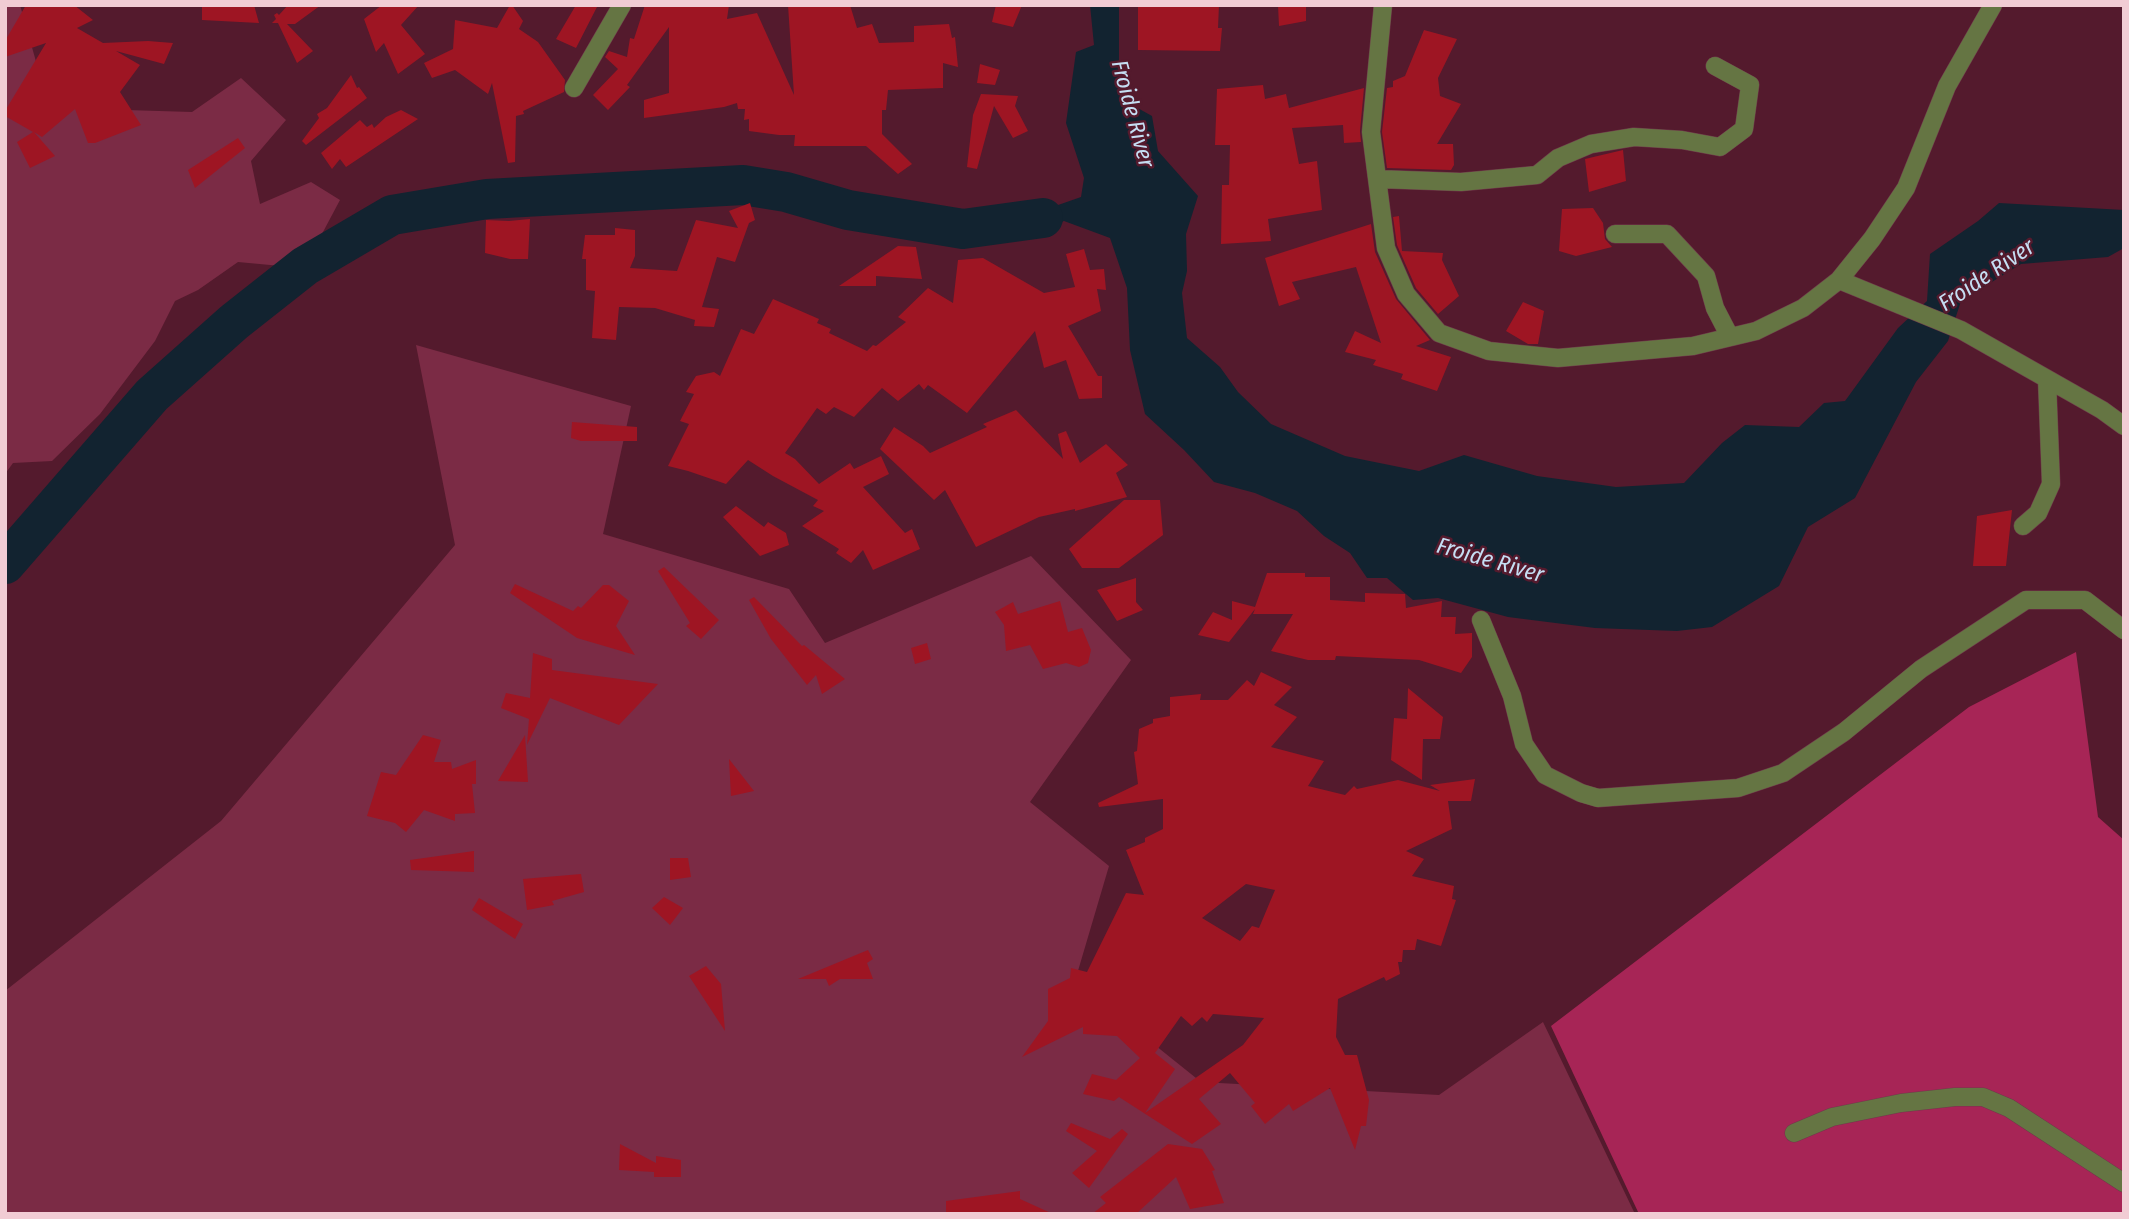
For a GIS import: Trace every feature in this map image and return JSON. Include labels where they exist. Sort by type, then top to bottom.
[{"type":"street","points":[[574,88],[622,5]]},
{"type":"street","points":[[1383,5],[1371,132],[1386,248],[1406,295],[1439,333],[1489,351],[1558,358],[1693,346],[1756,331],[1803,308],[1839,281],[1872,239],[1906,187],[1947,86],[1993,5]]},
{"type":"street","points":[[1377,179],[1461,182],[1537,175],[1559,158],[1591,144],[1634,137],[1682,139],[1720,147],[1744,129],[1750,85],[1715,66]]},
{"type":"street","points":[[1615,234],[1667,234],[1706,276],[1715,308],[1730,337]]},
{"type":"street","points":[[1839,281],[1961,330],[2102,410],[2124,426]]},
{"type":"street","points":[[2023,526],[2038,513],[2051,484],[2047,379]]},
{"type":"street","points":[[1481,620],[1512,696],[1524,744],[1545,775],[1581,793],[1598,798],[1738,788],[1783,773],[1844,732],[1921,669],[2026,600],[2085,600],[2124,630]]},
{"type":"street","points":[[1794,1133],[1832,1117],[1901,1103],[1983,1097],[2009,1108],[2124,1183]]},
{"type":"shaded area","points":[[5,5],[20,5],[37,65],[126,110],[192,112],[241,78],[286,120],[251,161],[260,204],[311,182],[340,200],[315,247],[281,266],[238,262],[198,290],[175,301],[155,341],[100,414],[52,461],[13,463],[5,474]]},
{"type":"shaded area","points":[[416,345],[631,406],[603,534],[789,589],[825,643],[1031,556],[1131,660],[1030,802],[1109,866],[1075,981],[1201,1082],[1439,1095],[1543,1022],[1635,1214],[5,1214],[5,991],[221,821],[455,545]]},
{"type":"shaded area","points":[[2076,652],[2098,817],[2124,840],[2124,1214],[1639,1214],[1551,1026],[1969,707]]},
{"type":"water","name":"Froide River","points":[[1090,5],[1119,5],[1119,66],[1134,106],[1152,116],[1158,151],[1198,196],[1186,234],[1187,271],[1182,293],[1187,338],[1220,367],[1238,392],[1271,424],[1345,456],[1419,471],[1464,455],[1537,476],[1616,487],[1684,483],[1722,443],[1745,425],[1799,427],[1824,403],[1845,401],[1898,328],[1927,301],[1930,254],[1999,203],[2124,210],[2124,248],[2108,257],[2021,264],[1961,301],[1948,341],[1916,382],[1855,498],[1808,527],[1779,586],[1712,627],[1677,631],[1595,628],[1508,617],[1438,598],[1413,600],[1387,578],[1367,578],[1350,553],[1324,536],[1297,511],[1255,493],[1214,482],[1145,414],[1130,350],[1127,288],[1110,238],[1064,221],[1033,232],[988,227],[1009,218],[1041,211],[1081,197],[1084,178],[1066,123],[1076,52],[1094,45]]},
{"type":"building","points":[[26,5],[74,5],[93,20],[77,28],[103,43],[173,43],[164,64],[116,51],[140,65],[120,92],[141,125],[95,143],[88,143],[75,109],[42,137],[34,132],[55,156],[30,168],[17,142],[33,132],[5,116],[5,111],[46,43],[5,57],[5,41]]},
{"type":"building","points":[[202,5],[254,5],[259,23],[202,20]]},
{"type":"building","points":[[288,5],[321,5],[295,24],[287,24],[313,51],[297,63],[278,23],[272,23],[276,19],[274,15],[279,15]]},
{"type":"building","points":[[382,5],[419,5],[401,25],[425,54],[398,74],[384,43],[376,52],[364,19]]},
{"type":"building","points":[[510,5],[523,21],[519,29],[538,42],[565,80],[564,92],[516,116],[515,162],[508,163],[492,83],[488,94],[455,70],[432,78],[424,63],[453,49],[455,20],[497,28]]},
{"type":"building","points":[[576,5],[598,5],[576,48],[556,39]]},
{"type":"building","points":[[645,5],[729,5],[727,19],[757,13],[794,95],[788,5],[850,5],[857,28],[872,24],[879,43],[914,42],[914,26],[949,24],[952,38],[955,37],[958,67],[943,63],[943,88],[888,90],[886,110],[882,110],[882,134],[912,164],[898,174],[866,146],[794,146],[795,135],[749,131],[749,119],[744,120],[745,109],[738,109],[737,103],[644,118],[644,100],[669,93],[669,27],[627,85],[630,87],[608,110],[593,95],[618,69],[605,57],[609,51],[627,57],[630,38],[634,39]]},
{"type":"building","points":[[996,5],[1022,5],[1013,27],[992,22]]},
{"type":"building","points":[[1138,5],[1219,5],[1218,28],[1222,28],[1220,51],[1138,50]]},
{"type":"building","points":[[1278,5],[1306,5],[1306,21],[1279,26]]},
{"type":"building","points":[[1424,30],[1457,39],[1438,78],[1440,96],[1461,104],[1437,144],[1453,144],[1454,165],[1451,170],[1387,168],[1382,132],[1387,88],[1393,87],[1393,81],[1405,76]]},
{"type":"building","points":[[980,64],[1000,70],[995,85],[977,83]]},
{"type":"building","points":[[351,75],[357,88],[359,87],[367,98],[306,145],[302,141],[319,118],[317,114],[327,108]]},
{"type":"building","points":[[1263,85],[1265,99],[1286,94],[1289,108],[1364,88],[1361,142],[1344,143],[1343,125],[1292,128],[1299,164],[1317,161],[1322,210],[1268,219],[1271,241],[1221,244],[1222,185],[1229,185],[1230,145],[1215,145],[1217,89]]},
{"type":"building","points":[[981,94],[1018,96],[1015,106],[1028,131],[1013,138],[994,106],[977,169],[967,167],[973,115]]},
{"type":"building","points":[[401,110],[418,119],[346,167],[340,159],[332,169],[321,153],[360,120],[367,127],[372,124],[374,128],[386,117]]},
{"type":"building","points":[[238,138],[245,148],[195,188],[188,170]]},
{"type":"building","points":[[1623,150],[1626,181],[1589,192],[1585,159]]},
{"type":"building","points":[[750,203],[755,220],[749,223],[735,262],[717,257],[702,307],[719,309],[714,327],[694,326],[695,320],[655,308],[619,307],[616,340],[592,338],[595,291],[586,290],[586,259],[582,259],[585,235],[615,235],[615,228],[635,230],[635,256],[630,268],[677,271],[696,220],[738,228],[729,211]]},
{"type":"building","points":[[1593,208],[1603,223],[1605,239],[1612,247],[1576,256],[1559,251],[1562,209]]},
{"type":"building","points":[[1399,216],[1402,251],[1443,253],[1442,260],[1459,296],[1438,314],[1416,288],[1397,245],[1393,217]]},
{"type":"building","points":[[530,219],[528,259],[510,259],[485,253],[486,220]]},
{"type":"building","points":[[1371,224],[1375,252],[1396,299],[1430,340],[1416,346],[1451,357],[1437,391],[1401,379],[1403,374],[1373,365],[1376,360],[1345,352],[1355,331],[1381,343],[1356,267],[1292,282],[1300,299],[1279,306],[1265,258]]},
{"type":"building","points":[[898,246],[916,247],[922,279],[876,276],[876,286],[839,286]]},
{"type":"building","points":[[1084,249],[1090,270],[1104,269],[1106,290],[1097,289],[1101,311],[1068,326],[1098,376],[1102,376],[1102,398],[1079,399],[1066,360],[1044,368],[1035,331],[967,413],[928,385],[924,390],[919,384],[898,401],[882,388],[854,417],[834,407],[826,414],[817,408],[785,453],[795,459],[819,484],[850,463],[854,469],[881,456],[889,474],[863,487],[905,533],[912,529],[920,549],[873,570],[863,550],[851,563],[836,553],[839,549],[802,526],[824,511],[813,506],[818,500],[748,460],[726,484],[668,466],[689,424],[680,421],[694,394],[686,392],[696,376],[714,372],[720,376],[741,329],[754,334],[773,299],[819,319],[817,323],[831,329],[829,333],[867,351],[906,322],[898,317],[928,288],[953,303],[958,260],[983,258],[1044,293],[1075,287],[1066,254]]},
{"type":"building","points":[[1523,302],[1544,311],[1538,344],[1528,344],[1506,331]]},
{"type":"building","points":[[1016,410],[1063,459],[1058,434],[1066,431],[1080,463],[1106,444],[1128,465],[1116,473],[1127,497],[1075,511],[1039,517],[976,547],[945,490],[934,500],[880,449],[894,427],[930,453],[987,427],[983,424]]},
{"type":"building","points":[[572,422],[637,427],[637,441],[581,441],[571,438]]},
{"type":"building","points":[[1124,500],[1160,500],[1163,535],[1119,568],[1082,568],[1069,549]]},
{"type":"building","points":[[736,506],[764,527],[768,522],[786,533],[789,545],[760,556],[723,517]]},
{"type":"building","points":[[2012,510],[2006,566],[1973,566],[1977,516]]},
{"type":"building","points":[[664,567],[719,620],[701,639],[686,626],[690,623],[658,571]]},
{"type":"building","points":[[1267,573],[1305,573],[1305,577],[1330,577],[1330,600],[1365,602],[1365,593],[1405,594],[1406,608],[1442,601],[1441,617],[1456,617],[1455,634],[1472,633],[1472,657],[1461,673],[1419,660],[1336,656],[1335,660],[1308,660],[1271,651],[1293,614],[1253,614],[1255,609],[1229,642],[1198,635],[1213,612],[1232,620],[1232,601],[1255,607]]},
{"type":"building","points":[[1136,578],[1136,602],[1143,610],[1117,621],[1097,590]]},
{"type":"building","points":[[515,584],[573,611],[578,606],[581,608],[603,585],[609,585],[629,601],[616,626],[635,655],[577,638],[510,593]]},
{"type":"building","points":[[754,597],[802,646],[845,679],[822,694],[816,675],[807,685],[771,639],[749,600]]},
{"type":"building","points":[[1060,601],[1068,632],[1082,628],[1091,650],[1088,663],[1079,667],[1066,663],[1043,669],[1030,645],[1006,651],[1004,625],[995,612],[1013,602],[1018,614]]},
{"type":"building","points":[[927,643],[931,659],[915,664],[911,648]]},
{"type":"building","points":[[533,653],[552,659],[552,670],[658,684],[619,725],[550,698],[527,745],[529,719],[501,708],[506,693],[530,698]]},
{"type":"building","points":[[1261,672],[1292,687],[1274,705],[1297,717],[1271,747],[1324,761],[1308,786],[1345,795],[1354,786],[1357,789],[1398,780],[1440,791],[1430,785],[1475,779],[1471,801],[1448,801],[1452,829],[1406,851],[1424,859],[1412,876],[1454,886],[1452,899],[1456,900],[1441,946],[1417,939],[1415,950],[1403,950],[1402,962],[1398,962],[1400,974],[1386,981],[1384,977],[1338,999],[1336,1037],[1345,1055],[1357,1055],[1369,1100],[1366,1126],[1361,1126],[1355,1150],[1330,1088],[1293,1111],[1289,1104],[1265,1124],[1251,1106],[1255,1103],[1230,1073],[1199,1099],[1221,1124],[1192,1144],[1119,1097],[1114,1101],[1083,1094],[1092,1074],[1116,1080],[1140,1058],[1117,1036],[1083,1034],[1083,1027],[1022,1057],[1048,1021],[1048,989],[1070,978],[1071,968],[1087,972],[1126,893],[1144,895],[1126,850],[1145,842],[1145,838],[1163,829],[1163,799],[1099,807],[1098,803],[1138,784],[1134,752],[1137,751],[1139,729],[1153,723],[1153,719],[1170,716],[1170,697],[1201,694],[1200,700],[1228,700],[1247,680],[1254,686]],"holes":[[[1246,884],[1275,890],[1259,928],[1252,926],[1240,941],[1202,918]],[[1213,1014],[1264,1018],[1243,1045],[1145,1113],[1175,1069],[1155,1053],[1181,1016],[1192,1026],[1202,1017],[1207,1022]]]},
{"type":"building","points":[[1408,688],[1443,717],[1440,739],[1423,739],[1422,780],[1391,760],[1394,718],[1407,719]]},
{"type":"building","points":[[423,735],[441,740],[434,762],[451,762],[452,769],[476,760],[476,784],[472,784],[475,813],[455,814],[455,821],[424,810],[406,832],[395,823],[367,816],[381,772],[396,775]]},
{"type":"building","points":[[525,735],[528,782],[498,781]]},
{"type":"building","points":[[729,759],[754,791],[731,796]]},
{"type":"building","points":[[474,851],[474,872],[411,870],[410,860]]},
{"type":"building","points":[[670,858],[688,858],[691,877],[670,880]]},
{"type":"building","points":[[581,874],[584,892],[552,901],[554,905],[527,910],[523,879]]},
{"type":"building","points":[[664,897],[683,908],[670,925],[652,908]]},
{"type":"building","points":[[479,898],[523,924],[515,939],[472,910]]},
{"type":"building","points":[[868,950],[873,959],[867,963],[873,979],[840,979],[829,986],[826,979],[798,979]]},
{"type":"building","points":[[706,966],[721,984],[725,1031],[689,976]]},
{"type":"building","points":[[1071,1123],[1110,1139],[1122,1129],[1128,1134],[1089,1188],[1072,1173],[1097,1151],[1066,1131]]},
{"type":"building","points":[[620,1144],[656,1163],[656,1156],[681,1160],[681,1177],[654,1177],[654,1172],[619,1170]]},
{"type":"building","points":[[1168,1144],[1202,1149],[1215,1170],[1212,1171],[1224,1203],[1190,1209],[1176,1177],[1136,1214],[1092,1214],[1106,1203],[1100,1197]]},
{"type":"building","points":[[1020,1191],[1020,1199],[1053,1214],[946,1212],[946,1201]]},
{"type":"waterway","points":[[5,564],[152,395],[234,322],[305,266],[392,215],[487,199],[743,185],[786,192],[848,210],[963,229],[1043,218]]}]
